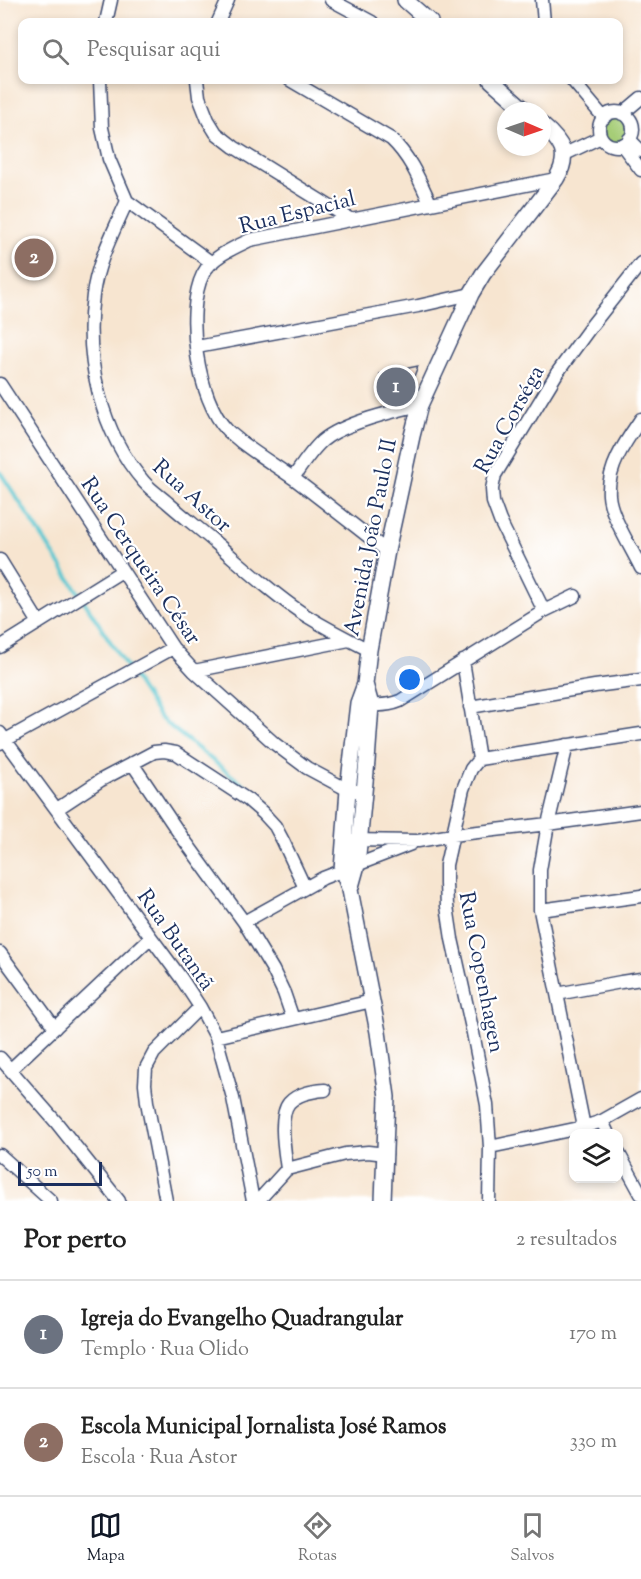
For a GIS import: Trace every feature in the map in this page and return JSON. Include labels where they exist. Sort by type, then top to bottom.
[{"type":"main road","points":[[405,0],[425,18]]},
{"type":"main road","points":[[496,84],[516,102]]},
{"type":"main road","points":[[551,134],[559,142],[565,154]]},
{"type":"main road","name":"Avenida João Paulo II","points":[[383,1201],[387,1097],[378,1032],[350,890],[342,870],[352,840],[369,650],[387,551],[420,405],[471,294],[483,274],[556,179],[563,166],[565,154]]},
{"type":"main road","name":"Avenida João Paulo II","points":[[350,890],[357,865],[352,840]]},
{"type":"street","points":[[107,18],[111,0]]},
{"type":"street","points":[[221,18],[228,0]]},
{"type":"street","points":[[331,0],[365,18]]},
{"type":"street","points":[[542,0],[543,18]]},
{"type":"street","points":[[100,84],[102,128],[109,159],[127,201],[212,263]]},
{"type":"street","points":[[197,84],[199,97],[208,120],[216,132],[234,147],[350,219]]},
{"type":"street","points":[[297,84],[391,139],[400,147],[411,162],[430,203]]},
{"type":"street","points":[[575,84],[604,118]]},
{"type":"street","points":[[622,114],[641,98]]},
{"type":"street","points":[[613,113],[622,114],[632,125],[632,130],[625,142],[612,146],[607,144],[601,137],[599,127],[604,118],[613,113]]},
{"type":"street","points":[[565,154],[601,137]]},
{"type":"street","points":[[625,142],[641,151]]},
{"type":"street","points":[[625,142],[641,170]]},
{"type":"street","name":"Rua Espacial","points":[[387,551],[227,430],[213,411],[202,382],[194,319],[196,294],[203,274],[212,263],[230,250],[250,240],[556,179]]},
{"type":"street","name":"Rua Astor","points":[[127,201],[102,258],[93,294],[91,327],[95,375],[101,404],[111,430],[127,460],[146,484],[255,577],[304,614],[369,650]]},
{"type":"street","name":"Rua Corséga","points":[[544,611],[493,502],[492,489],[495,476],[557,373],[641,263]]},
{"type":"street","points":[[197,346],[418,306],[471,294]]},
{"type":"street","name":"Rua Cerqueira César","points":[[0,384],[173,648],[194,671],[275,744],[307,768],[356,791]]},
{"type":"street","points":[[293,478],[312,452],[327,437],[349,426],[420,405]]},
{"type":"street","points":[[641,419],[613,466],[609,495],[611,507],[641,568]]},
{"type":"street","points":[[0,560],[39,623]]},
{"type":"street","points":[[0,647],[122,571]]},
{"type":"street","points":[[364,704],[400,702],[544,611],[574,596]]},
{"type":"street","points":[[194,671],[349,640]]},
{"type":"street","points":[[2,739],[173,648]]},
{"type":"street","points":[[463,662],[479,759],[641,734]]},
{"type":"street","points":[[470,707],[641,680]]},
{"type":"street","name":"Rua Butantã","points":[[2,739],[57,809],[200,1007],[216,1037],[233,1098],[254,1201]]},
{"type":"street","points":[[567,744],[548,824],[540,870],[540,910],[584,1127]]},
{"type":"street","points":[[57,809],[132,763],[154,752],[171,752],[187,759],[248,800],[263,813],[274,826],[305,888]]},
{"type":"street","name":"Rua Copenhagen","points":[[479,759],[471,769],[463,789],[446,864],[447,906],[452,939],[487,1105],[490,1147],[489,1201]]},
{"type":"street","points":[[132,763],[183,839],[244,922],[273,970],[293,1019]]},
{"type":"street","points":[[244,922],[342,870],[418,842],[452,835],[641,811]]},
{"type":"street","points":[[352,840],[418,842]]},
{"type":"street","points":[[540,910],[641,896]]},
{"type":"street","points":[[11,1069],[150,938]]},
{"type":"street","points":[[0,953],[55,1028]]},
{"type":"street","points":[[557,994],[641,979]]},
{"type":"street","points":[[216,1037],[372,1001]]},
{"type":"street","points":[[166,1201],[147,1101],[146,1068],[154,1053],[200,1007]]},
{"type":"street","points":[[0,1058],[56,1122],[119,1201]]},
{"type":"street","points":[[287,1169],[283,1134],[287,1104],[306,1093],[325,1090]]},
{"type":"street","points":[[490,1147],[584,1127],[602,1121],[641,1100]]},
{"type":"street","points":[[602,1121],[606,1129]]},
{"type":"street","points":[[258,1201],[287,1169],[345,1154],[368,1152],[386,1154]]},
{"type":"street","points":[[0,1155],[51,1201]]},
{"type":"street","points":[[623,1161],[641,1194]]},
{"type":"green space","points":[[615,113],[626,118],[631,129],[626,140],[615,145],[604,140],[599,129],[604,118]]},
{"type":"building","points":[[418,366],[405,399],[386,405],[380,374]]},
{"type":"waterway","points":[[0,472],[160,718],[257,796]]},
{"type":"place","name":"Escola Municipal Jornalista José Ramos","points":[[34,258]]},
{"type":"place","name":"Igreja do Evangelho Quadrangular","points":[[396,387]]}]
